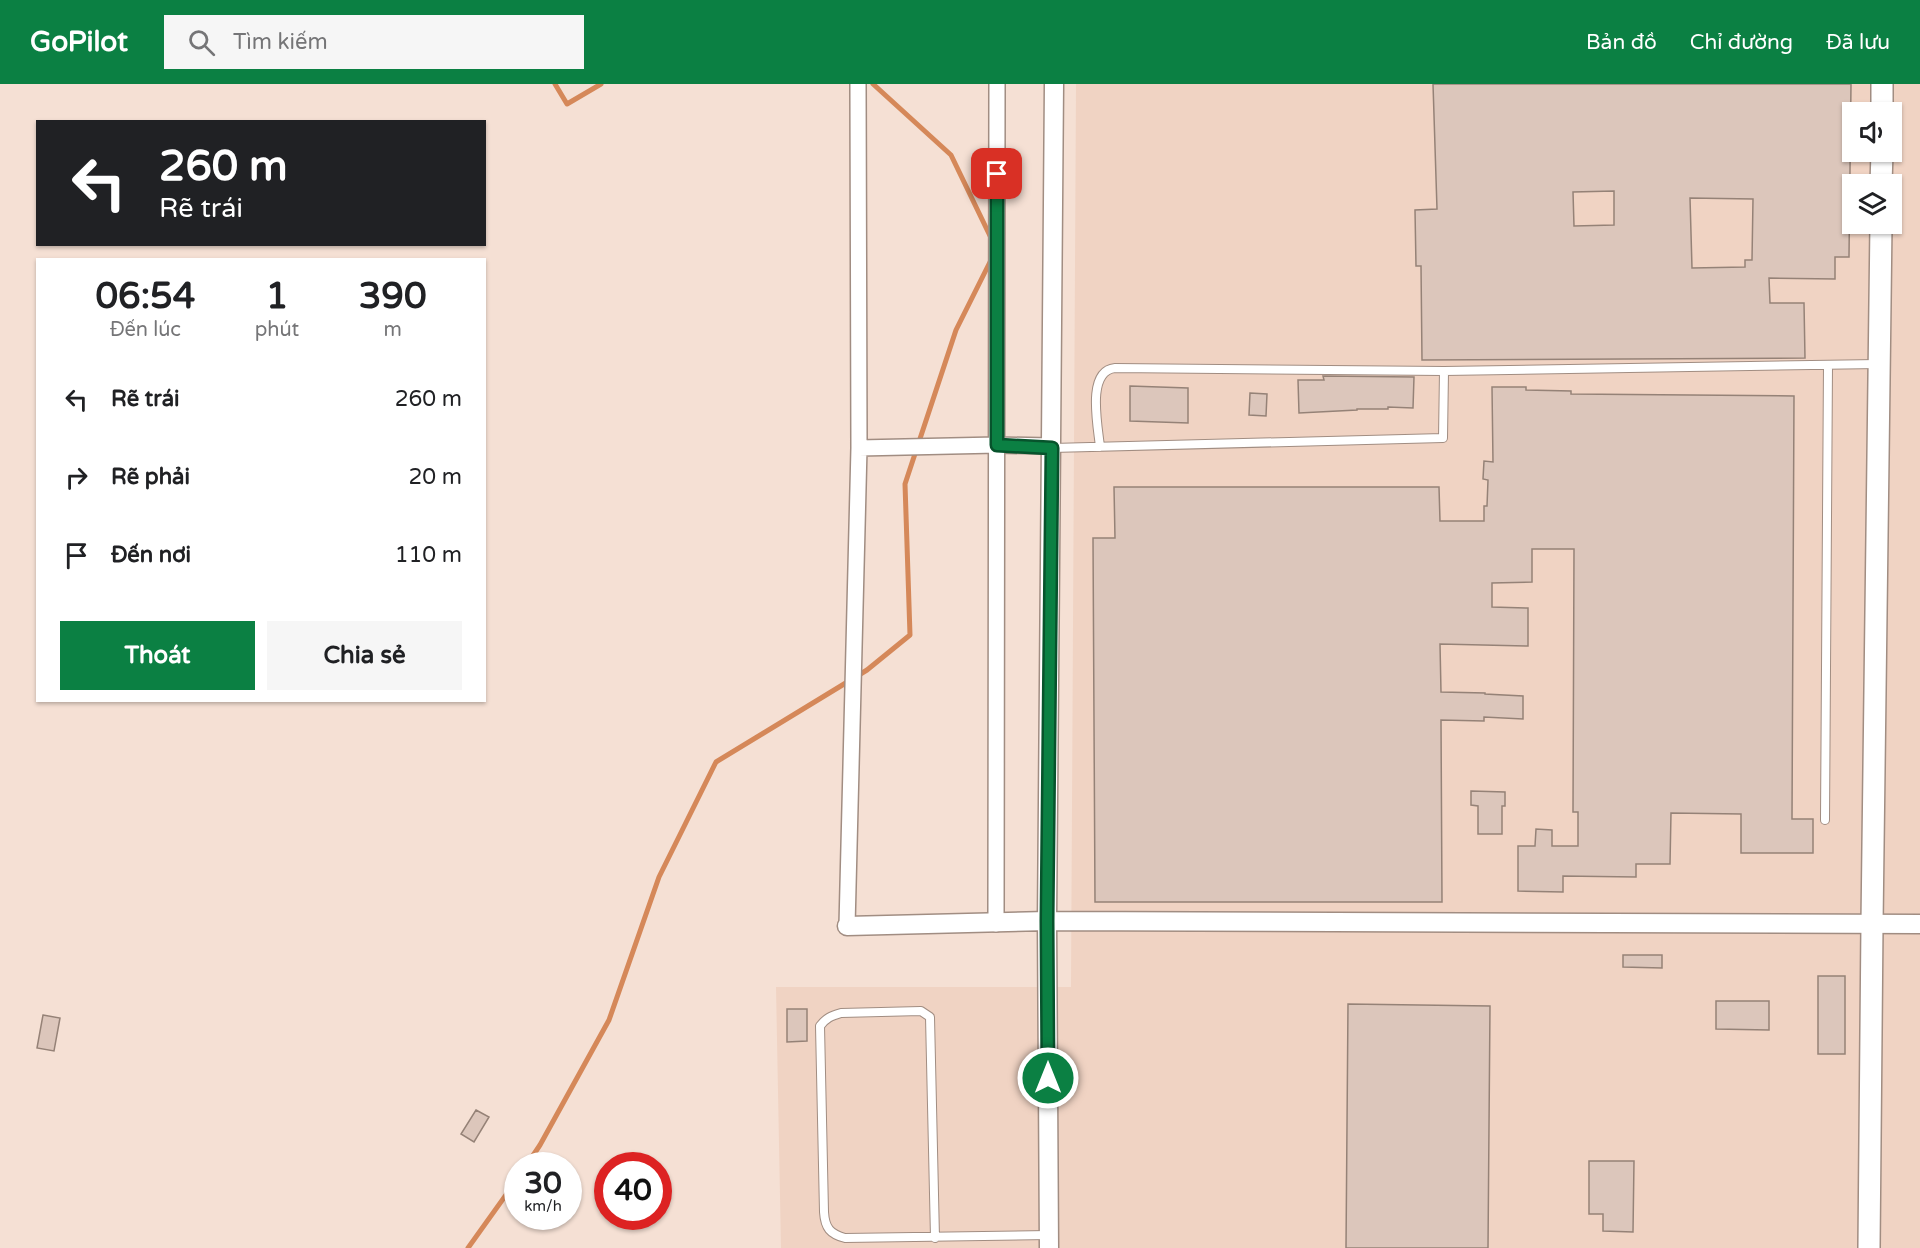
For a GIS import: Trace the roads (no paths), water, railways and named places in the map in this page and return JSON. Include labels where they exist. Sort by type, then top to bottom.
[{"type":"main road","points":[[1882,84],[1882,102]]},
{"type":"main road","points":[[1869,1248],[1881,234]]},
{"type":"street","points":[[858,84],[858,448],[847,926],[1047,921],[1920,924]]},
{"type":"street","points":[[996,924],[997,84]]},
{"type":"street","points":[[1049,1242],[1047,921],[1054,84]]},
{"type":"street","points":[[858,448],[997,445],[1051,447]]},
{"type":"lane","points":[[1100,447],[1097,383],[1108,369],[1122,367],[1444,371],[1880,364]]},
{"type":"lane","points":[[1825,820],[1828,365]]},
{"type":"lane","points":[[1051,447],[1443,438],[1444,371]]},
{"type":"lane","points":[[935,1238],[930,1017],[921,1011],[841,1013],[830,1016],[820,1026],[824,1222],[828,1231],[845,1238],[1049,1242]]},
{"type":"waterway","points":[[555,84],[567,104],[601,84]]},
{"type":"waterway","points":[[873,84],[951,155],[992,240]]},
{"type":"waterway","points":[[535,1152],[609,1020],[659,877],[716,762],[867,670],[910,635],[905,484],[956,330],[993,256]]},
{"type":"waterway","points":[[468,1248],[504,1198]]}]
